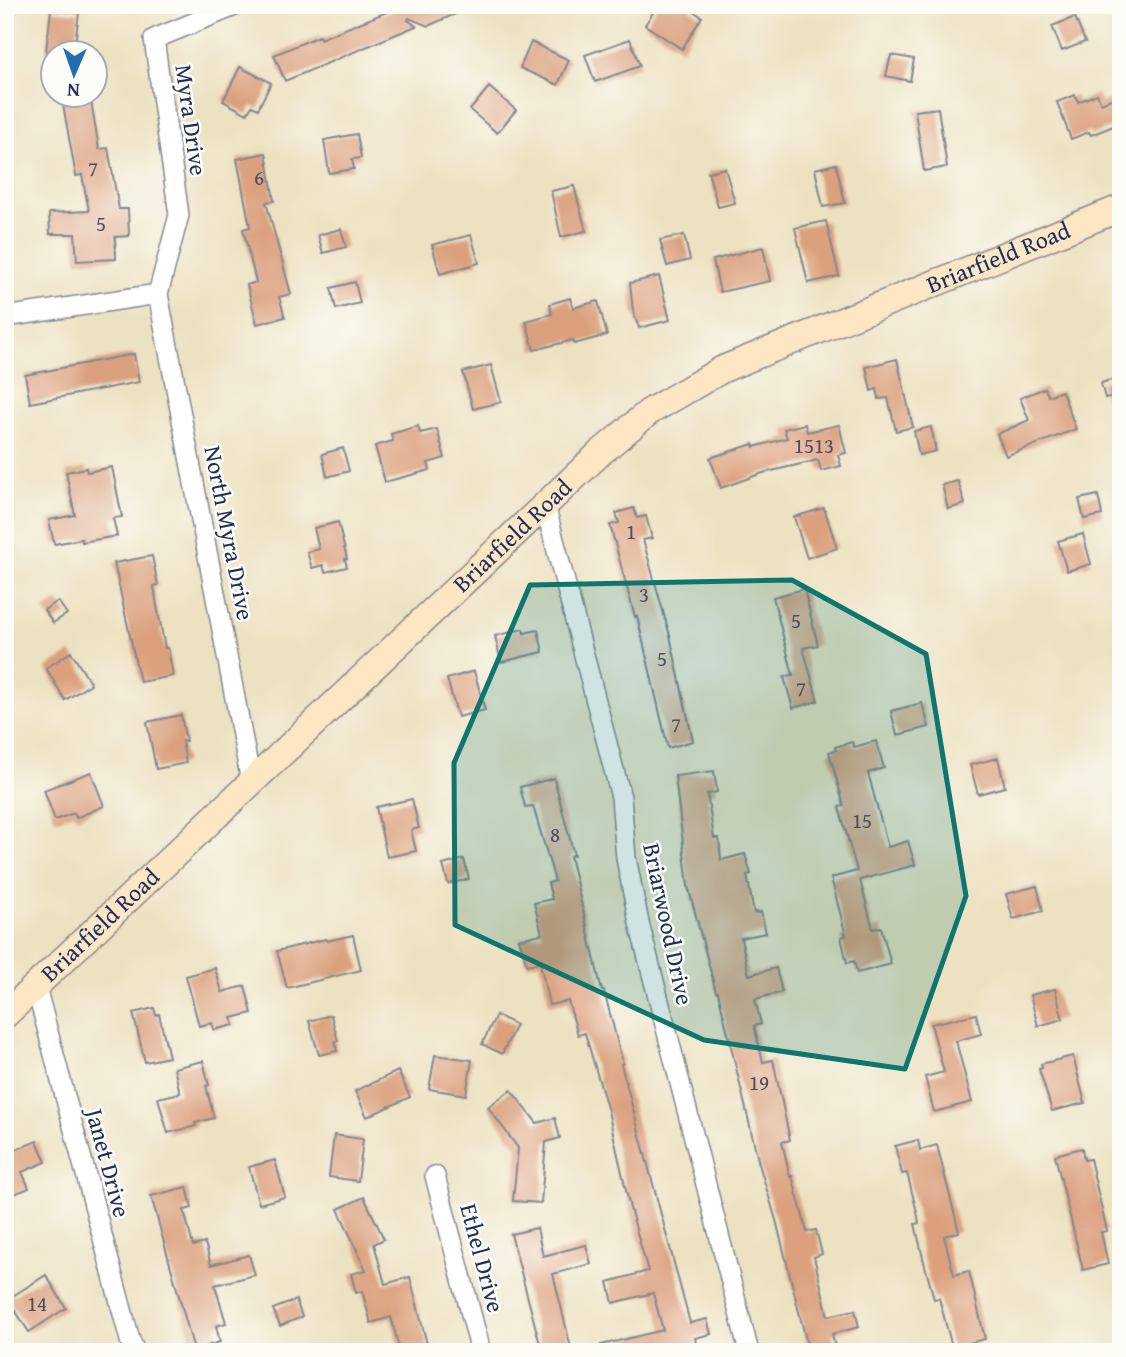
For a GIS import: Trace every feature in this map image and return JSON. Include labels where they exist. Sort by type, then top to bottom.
[{"type":"main road","name":"Briarfield Road","points":[[5,1015],[600,453],[649,412],[723,369],[1121,208]]},
{"type":"street","name":"Myra Drive","points":[[158,294],[179,215],[154,38],[237,5]]},
{"type":"street","points":[[5,317],[158,294]]},
{"type":"street","name":"North Myra Drive","points":[[158,294],[251,782]]},
{"type":"street","name":"Briarwood Drive","points":[[545,505],[621,797],[626,858],[639,923],[749,1352]]},
{"type":"street","name":"Janet Drive","points":[[36,987],[135,1352]]},
{"type":"street","name":"Ethel Drive","points":[[435,1176],[481,1352]]},
{"type":"highlighted area","points":[[792,580],[926,654],[966,896],[905,1069],[704,1040],[455,925],[454,763],[530,585]]},
{"type":"building","points":[[381,5],[476,5],[428,26],[409,18],[416,26],[285,81],[274,55],[392,10]]},
{"type":"building","points":[[658,5],[684,5],[702,17],[682,49],[645,25]]},
{"type":"building","points":[[51,10],[79,13],[76,38],[48,38]]},
{"type":"building","points":[[1075,17],[1085,42],[1062,51],[1052,26]]},
{"type":"building","points":[[630,39],[640,66],[595,82],[585,55]]},
{"type":"building","points":[[531,42],[569,60],[558,85],[520,68]]},
{"type":"building","points":[[891,55],[914,59],[910,81],[886,76]]},
{"type":"building","points":[[240,67],[271,83],[258,109],[252,106],[247,114],[223,101]]},
{"type":"building","points":[[489,87],[516,110],[497,133],[470,110]]},
{"type":"building","points":[[1097,94],[1101,103],[1121,95],[1121,123],[1091,135],[1089,132],[1071,139],[1057,102],[1075,95],[1078,102]]},
{"type":"building","points":[[64,108],[92,108],[99,149],[108,148],[119,209],[128,209],[129,236],[115,237],[116,259],[77,261],[75,234],[50,234],[49,213],[89,211],[82,175],[76,176]]},
{"type":"building","points":[[938,108],[947,167],[924,171],[915,111]]},
{"type":"building","points":[[357,134],[361,158],[352,159],[354,169],[329,173],[324,140]]},
{"type":"building","points":[[266,153],[274,201],[266,202],[291,294],[279,297],[285,317],[257,324],[247,285],[256,282],[243,229],[250,227],[237,159]]},
{"type":"building","points":[[836,164],[845,203],[823,207],[815,169]]},
{"type":"building","points":[[725,168],[735,203],[718,207],[708,172]]},
{"type":"building","points":[[574,186],[586,231],[561,237],[551,191]]},
{"type":"building","points":[[826,221],[839,276],[808,283],[795,228]]},
{"type":"building","points":[[341,229],[346,247],[323,253],[318,235]]},
{"type":"building","points":[[471,235],[479,263],[440,274],[432,245]]},
{"type":"building","points":[[684,235],[690,260],[667,266],[660,240]]},
{"type":"building","points":[[763,247],[770,281],[720,292],[713,260]]},
{"type":"building","points":[[659,276],[670,320],[639,328],[633,311],[630,283]]},
{"type":"building","points":[[355,282],[360,303],[336,309],[331,288]]},
{"type":"building","points":[[570,298],[573,308],[598,301],[607,335],[574,344],[573,340],[534,350],[526,321],[552,314],[550,304]]},
{"type":"building","points":[[134,354],[139,382],[30,403],[25,375]]},
{"type":"building","points":[[897,359],[913,427],[896,431],[888,398],[879,399],[877,389],[871,391],[866,367]]},
{"type":"building","points":[[491,365],[501,402],[473,409],[463,372]]},
{"type":"building","points":[[1121,377],[1121,395],[1105,398],[1101,383]]},
{"type":"building","points":[[1045,388],[1048,396],[1062,391],[1076,429],[1006,456],[997,434],[1029,420],[1020,398]]},
{"type":"building","points":[[805,424],[807,432],[839,425],[846,453],[838,455],[841,466],[821,471],[818,460],[763,473],[721,488],[710,458],[753,444],[754,447],[787,438],[784,429]]},
{"type":"building","points":[[418,426],[420,433],[437,429],[445,458],[428,463],[430,470],[385,482],[375,446],[393,441],[391,434]]},
{"type":"building","points":[[931,427],[936,451],[919,455],[914,431]]},
{"type":"building","points":[[343,448],[349,471],[327,477],[322,454]]},
{"type":"building","points":[[112,467],[122,517],[113,518],[117,536],[54,544],[49,520],[75,515],[66,472],[86,468],[87,472]]},
{"type":"building","points":[[958,481],[965,504],[948,509],[942,485]]},
{"type":"building","points":[[1098,495],[1102,515],[1084,519],[1079,499]]},
{"type":"building","points":[[634,508],[637,518],[646,516],[652,538],[643,540],[670,636],[693,741],[668,748],[637,616],[635,617],[610,525],[619,523],[616,513]]},
{"type":"building","points":[[824,508],[837,548],[807,558],[794,517]]},
{"type":"building","points":[[338,522],[347,567],[325,572],[323,565],[312,568],[307,552],[319,549],[314,528]]},
{"type":"building","points":[[1083,534],[1091,564],[1067,571],[1058,541]]},
{"type":"building","points":[[152,556],[158,585],[154,586],[157,606],[173,676],[140,682],[114,563]]},
{"type":"building","points":[[804,589],[818,645],[803,648],[818,701],[793,708],[784,677],[793,675],[773,597]]},
{"type":"building","points":[[58,601],[67,614],[53,623],[44,610]]},
{"type":"building","points":[[523,629],[524,633],[538,630],[543,652],[501,662],[495,636]]},
{"type":"building","points":[[71,652],[91,684],[65,700],[46,668]]},
{"type":"building","points":[[474,671],[485,710],[458,717],[447,679]]},
{"type":"building","points":[[922,703],[929,727],[897,735],[891,711]]},
{"type":"building","points":[[181,715],[186,741],[182,741],[186,763],[156,769],[147,722]]},
{"type":"building","points":[[876,741],[884,768],[868,773],[888,847],[908,841],[915,865],[860,880],[873,929],[881,927],[891,964],[857,973],[854,961],[847,963],[841,937],[846,936],[831,878],[857,871],[839,807],[844,806],[829,752],[836,750],[835,747],[852,742],[854,747]]},
{"type":"building","points":[[998,758],[1005,787],[978,794],[970,765]]},
{"type":"building","points":[[714,771],[717,792],[707,794],[714,838],[719,838],[721,860],[745,854],[751,874],[747,875],[754,913],[761,912],[766,933],[741,938],[749,975],[776,968],[782,992],[755,999],[761,1024],[754,1026],[763,1062],[773,1060],[790,1140],[782,1142],[790,1177],[792,1176],[807,1232],[816,1230],[822,1254],[814,1257],[828,1316],[855,1310],[859,1327],[832,1334],[836,1352],[809,1352],[759,1164],[718,992],[688,886],[675,776]]},
{"type":"building","points":[[91,772],[104,806],[76,818],[74,813],[55,820],[44,790]]},
{"type":"building","points":[[554,778],[574,855],[570,856],[602,991],[690,1323],[707,1319],[711,1334],[695,1338],[698,1352],[669,1352],[668,1345],[644,1352],[602,1352],[601,1345],[663,1330],[653,1293],[613,1303],[608,1282],[648,1271],[630,1208],[608,1111],[585,1033],[578,1035],[568,1001],[549,1005],[540,962],[527,965],[519,939],[542,934],[534,903],[552,899],[548,883],[555,881],[533,806],[525,807],[520,787]]},
{"type":"building","points":[[412,799],[419,828],[411,830],[416,851],[387,857],[376,807]]},
{"type":"building","points":[[464,859],[469,879],[448,884],[443,865]]},
{"type":"building","points":[[1037,886],[1043,911],[1013,919],[1006,894]]},
{"type":"building","points":[[353,935],[361,970],[287,988],[277,951]]},
{"type":"building","points":[[215,968],[222,992],[245,986],[252,1013],[232,1018],[234,1025],[214,1030],[212,1023],[199,1026],[186,976]]},
{"type":"building","points":[[1055,989],[1063,1019],[1038,1026],[1030,995]]},
{"type":"building","points":[[154,1008],[156,1015],[159,1014],[169,1057],[145,1062],[133,1013]]},
{"type":"building","points":[[976,1014],[981,1034],[956,1041],[972,1102],[934,1112],[925,1077],[944,1072],[931,1024]]},
{"type":"building","points":[[331,1015],[338,1041],[335,1041],[337,1051],[319,1055],[309,1021]]},
{"type":"building","points":[[496,1015],[516,1025],[502,1054],[482,1044]]},
{"type":"building","points":[[435,1055],[472,1060],[466,1095],[429,1089]]},
{"type":"building","points":[[1073,1056],[1085,1103],[1052,1111],[1039,1069],[1042,1068],[1041,1064]]},
{"type":"building","points":[[203,1061],[214,1118],[168,1133],[158,1098],[180,1093],[174,1068]]},
{"type":"building","points":[[398,1071],[410,1097],[367,1117],[355,1091]]},
{"type":"building","points":[[511,1090],[537,1123],[555,1118],[560,1138],[546,1142],[541,1203],[513,1201],[518,1148],[488,1107]]},
{"type":"building","points":[[5,1132],[13,1151],[37,1141],[46,1162],[22,1172],[29,1188],[5,1198]]},
{"type":"building","points":[[334,1135],[363,1139],[358,1181],[329,1177]]},
{"type":"building","points":[[918,1140],[920,1150],[937,1145],[959,1232],[944,1236],[954,1275],[969,1271],[985,1339],[952,1347],[939,1298],[934,1299],[915,1224],[919,1223],[917,1212],[907,1173],[902,1174],[895,1146]]},
{"type":"building","points":[[1082,1148],[1084,1160],[1090,1159],[1107,1231],[1101,1232],[1108,1264],[1083,1270],[1055,1155]]},
{"type":"building","points":[[275,1160],[285,1197],[259,1204],[249,1167]]},
{"type":"building","points":[[187,1187],[192,1208],[184,1210],[193,1246],[205,1243],[211,1265],[249,1255],[255,1275],[215,1285],[226,1323],[216,1326],[220,1342],[194,1350],[151,1196]]},
{"type":"building","points":[[364,1197],[384,1239],[374,1244],[385,1284],[410,1277],[429,1352],[400,1352],[391,1317],[371,1323],[362,1291],[356,1293],[351,1274],[366,1270],[338,1209]]},
{"type":"building","points":[[537,1228],[543,1256],[586,1245],[591,1264],[553,1274],[572,1352],[542,1352],[511,1234]]},
{"type":"building","points":[[46,1275],[66,1308],[29,1332],[8,1299]]},
{"type":"building","points":[[296,1300],[302,1317],[280,1326],[273,1309]]}]
